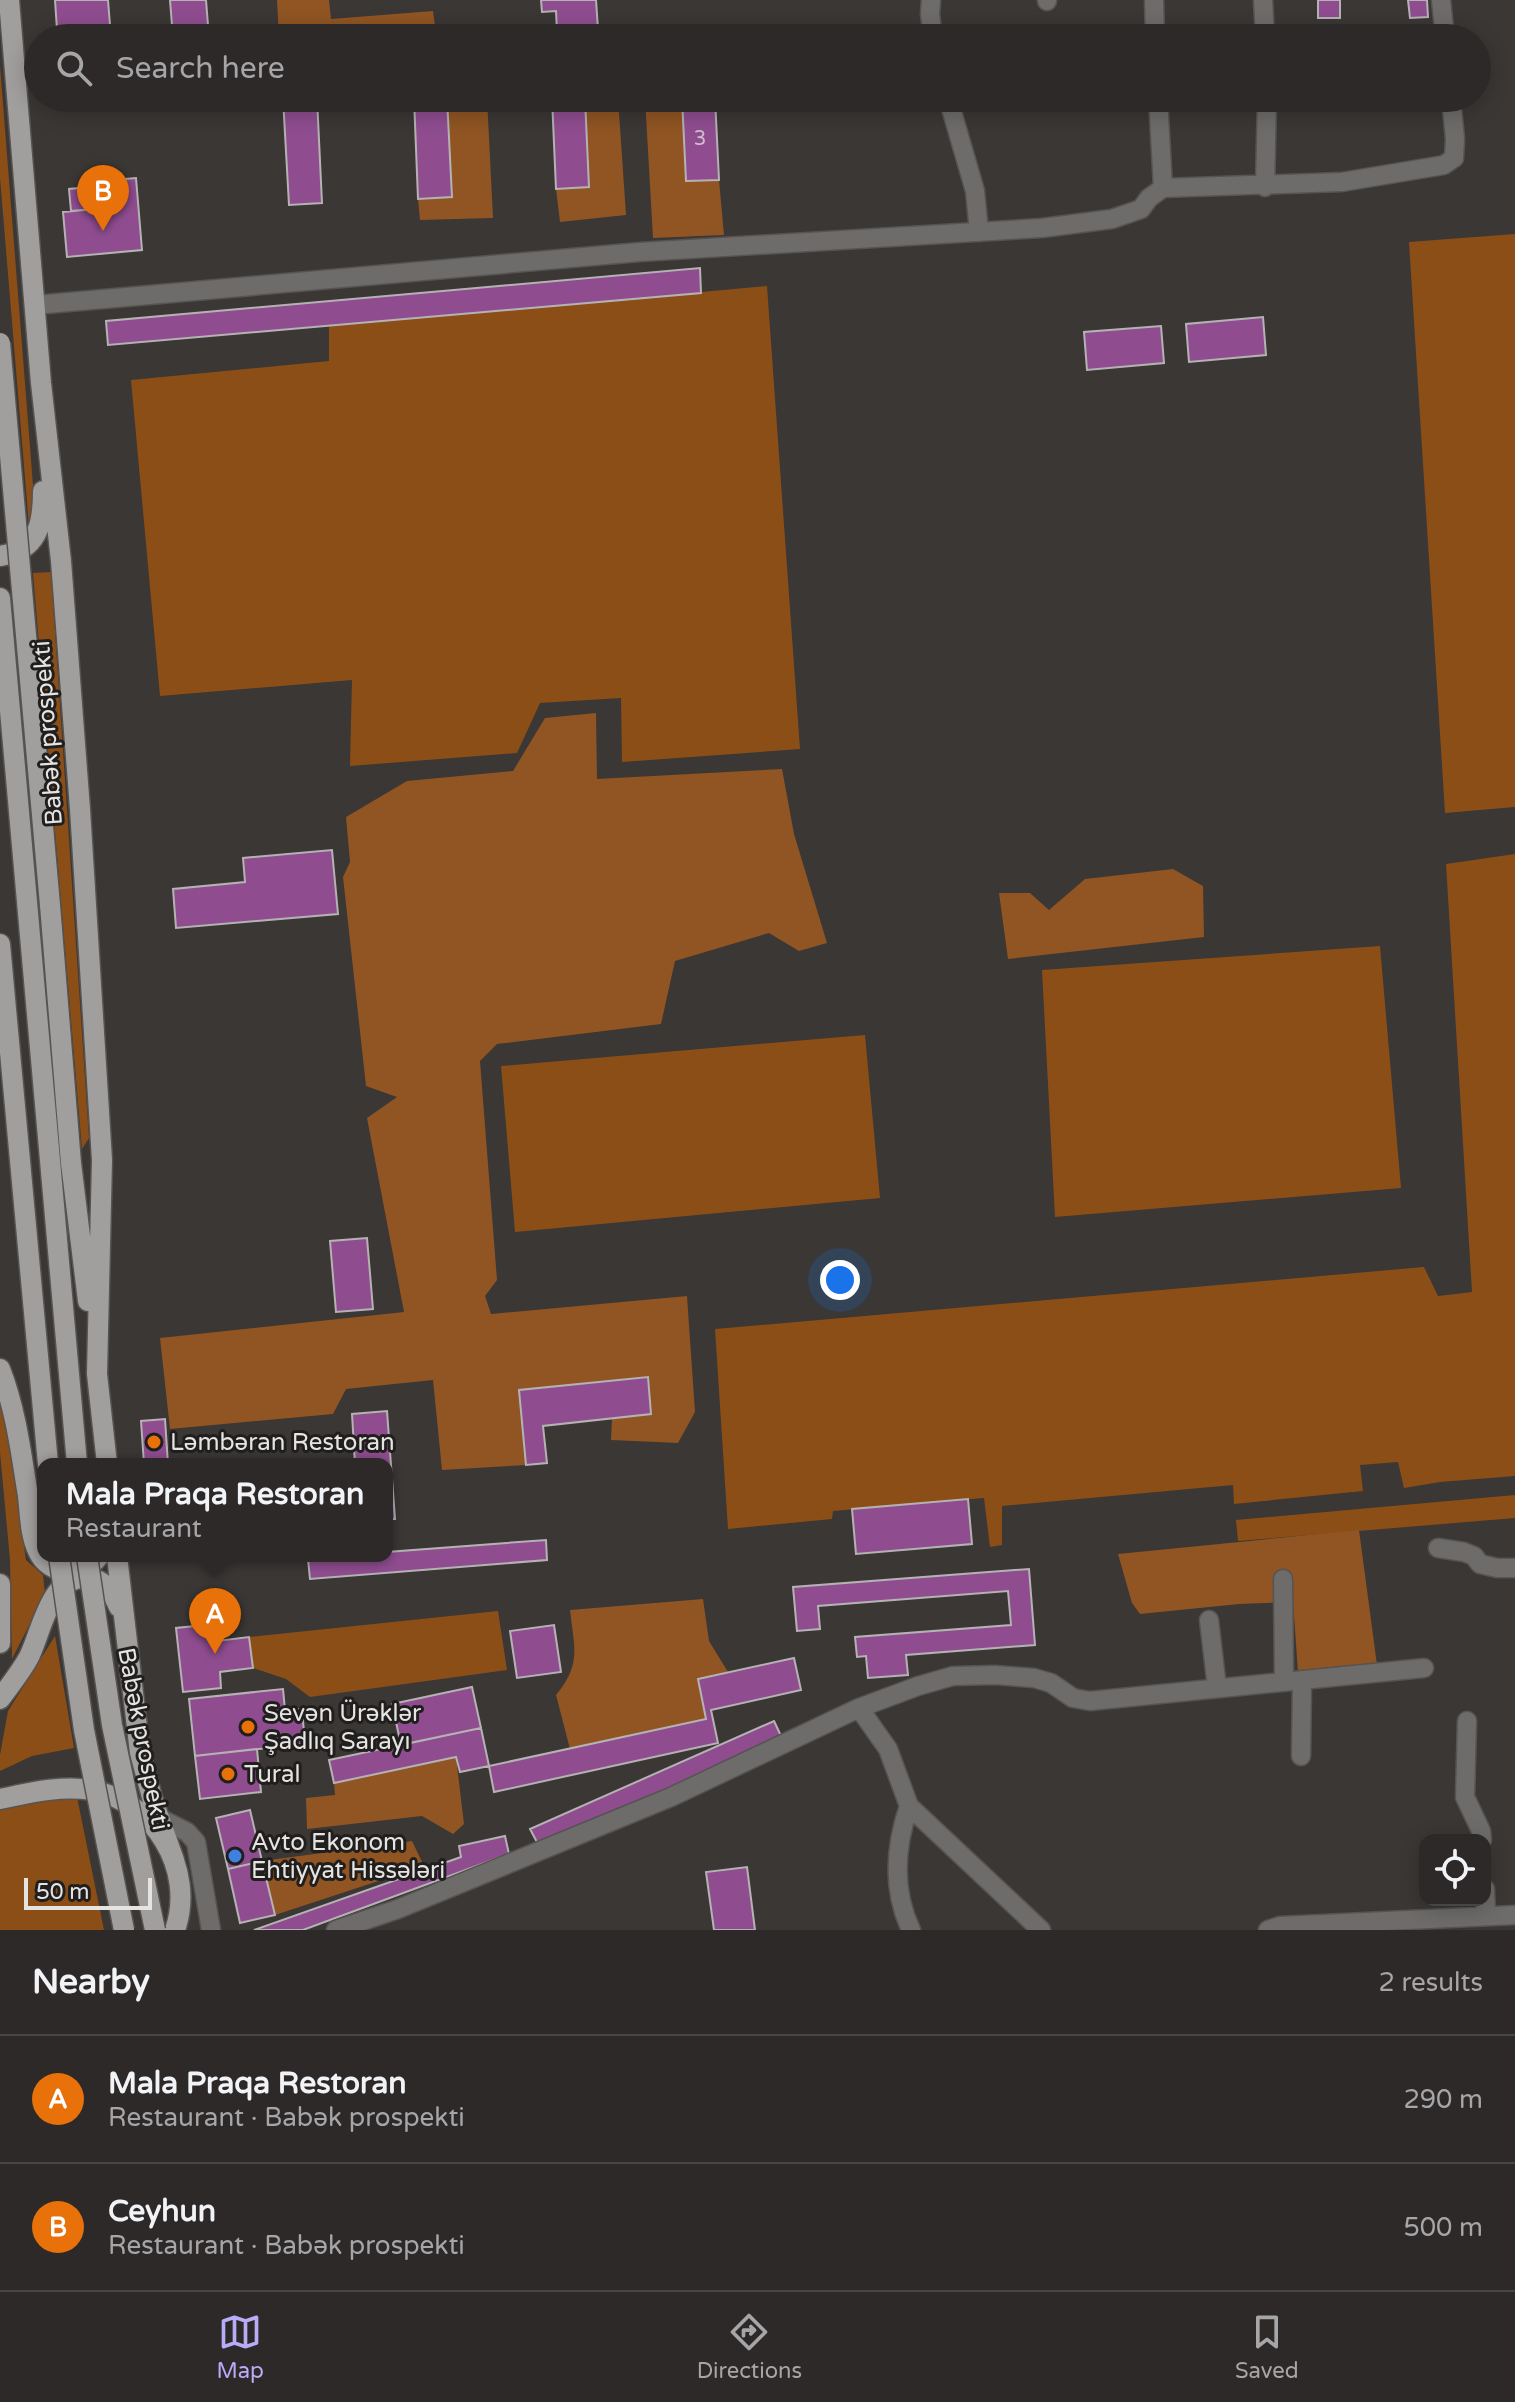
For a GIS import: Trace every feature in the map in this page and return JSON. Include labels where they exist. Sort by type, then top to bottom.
[{"type":"main road","name":"Babək prospekti","points":[[9,0],[41,383],[61,561],[102,1160],[97,1374],[104,1458]]},
{"type":"main road","points":[[0,343],[71,1163],[97,1374]]},
{"type":"main road","points":[[0,556],[12,554],[26,546],[40,528],[43,516],[41,383]]},
{"type":"main road","name":"Babək prospekti","points":[[0,598],[76,1458]]},
{"type":"main road","points":[[0,944],[47,1458]]},
{"type":"main road","points":[[0,1369],[20,1447],[37,1551]]},
{"type":"main road","points":[[47,1562],[63,1571],[74,1571],[92,1562]]},
{"type":"main road","points":[[60,1562],[84,1730],[124,1930]]},
{"type":"main road","name":"Babək prospekti","points":[[88,1562],[112,1725],[155,1930]]},
{"type":"main road","name":"Babək prospekti","points":[[118,1562],[140,1753],[174,1860]]},
{"type":"main road","points":[[0,1699],[27,1660],[55,1594],[66,1583],[89,1578],[107,1585],[124,1618]]},
{"type":"main road","points":[[0,1584],[0,1643]]},
{"type":"main road","points":[[0,1799],[74,1788],[108,1794],[124,1801],[151,1823],[174,1860],[182,1930]]},
{"type":"main road","points":[[175,1930],[181,1903]]},
{"type":"street","points":[[931,0],[931,24]]},
{"type":"street","points":[[1154,0],[1155,24]]},
{"type":"street","points":[[1263,0],[1264,24]]},
{"type":"street","points":[[1441,0],[1444,24]]},
{"type":"street","points":[[952,112],[975,191],[979,232]]},
{"type":"street","points":[[1159,112],[1163,188]]},
{"type":"street","points":[[1265,187],[1267,112]]},
{"type":"street","points":[[35,305],[655,250],[1042,228],[1112,219],[1141,209],[1149,198],[1163,188],[1265,187],[1342,182],[1444,165],[1454,158],[1452,112]]},
{"type":"street","points":[[1438,1548],[1464,1552],[1474,1556],[1480,1564],[1515,1568]]},
{"type":"street","points":[[1283,1579],[1301,1756]]},
{"type":"street","points":[[1209,1620],[1217,1688]]},
{"type":"street","points":[[336,1930],[398,1909],[671,1797],[859,1708],[953,1676],[1034,1678],[1051,1683],[1073,1698],[1090,1701],[1424,1668]]},
{"type":"street","points":[[859,1708],[888,1749],[909,1806],[1041,1930]]},
{"type":"street","points":[[1467,1721],[1465,1797],[1481,1834]]},
{"type":"street","points":[[124,1801],[187,1832],[196,1842],[211,1930]]},
{"type":"street","points":[[909,1806],[898,1848],[898,1870],[903,1912],[911,1930]]},
{"type":"street","points":[[1486,1906],[1486,1916]]},
{"type":"street","points":[[1268,1930],[1280,1926],[1515,1915]]},
{"type":"shaded area","points":[[277,0],[329,0],[331,19],[433,11],[435,24],[278,24]]},
{"type":"shaded area","points":[[0,66],[36,523],[29,526],[0,178]]},
{"type":"shaded area","points":[[448,112],[488,112],[493,218],[420,220],[418,199],[452,197]]},
{"type":"shaded area","points":[[586,112],[619,112],[626,215],[560,222],[556,189],[589,187]]},
{"type":"shaded area","points":[[646,112],[683,112],[686,181],[719,180],[724,235],[653,238]]},
{"type":"shaded area","points":[[1515,234],[1515,807],[1445,813],[1409,242]]},
{"type":"shaded area","points":[[767,286],[800,749],[622,762],[621,698],[540,703],[517,753],[350,766],[352,680],[160,696],[131,380],[329,361],[329,326]]},
{"type":"shaded area","points":[[51,572],[89,1138],[82,1149],[33,573]]},
{"type":"shaded area","points":[[596,713],[597,779],[782,769],[794,834],[827,943],[799,951],[769,933],[675,961],[661,1024],[497,1044],[480,1061],[497,1280],[485,1296],[491,1314],[687,1296],[695,1412],[678,1443],[611,1440],[612,1419],[651,1414],[647,1377],[519,1390],[526,1465],[442,1470],[433,1380],[346,1389],[333,1414],[170,1429],[160,1338],[404,1312],[367,1118],[397,1097],[366,1086],[343,877],[350,862],[346,817],[407,781],[513,771],[545,718]]},
{"type":"shaded area","points":[[1515,854],[1515,1476],[1404,1488],[1398,1462],[1360,1465],[1363,1491],[1234,1504],[1233,1485],[1002,1506],[1002,1545],[990,1547],[984,1498],[833,1511],[832,1519],[728,1529],[715,1329],[1424,1267],[1438,1296],[1472,1292],[1446,864]]},
{"type":"shaded area","points":[[1173,869],[1203,886],[1204,937],[1008,959],[999,893],[1030,893],[1049,910],[1085,879]]},
{"type":"shaded area","points":[[1380,946],[1401,1188],[1055,1217],[1042,970]]},
{"type":"shaded area","points":[[865,1035],[880,1198],[515,1232],[501,1066]]},
{"type":"shaded area","points":[[0,1406],[7,1426],[26,1560],[43,1575],[45,1594],[12,1659],[10,1560],[0,1452]]},
{"type":"shaded area","points":[[1515,1495],[1515,1518],[1238,1541],[1236,1520]]},
{"type":"shaded area","points":[[1359,1530],[1377,1665],[1298,1672],[1293,1602],[1140,1614],[1132,1603],[1118,1554]]},
{"type":"shaded area","points":[[703,1599],[709,1641],[728,1672],[698,1679],[706,1719],[570,1749],[556,1695],[573,1664],[570,1610]]},
{"type":"shaded area","points":[[498,1611],[507,1670],[310,1697],[286,1679],[253,1668],[249,1637]]},
{"type":"shaded area","points":[[55,1636],[74,1748],[32,1756],[0,1771],[8,1711]]},
{"type":"shaded area","points":[[456,1757],[464,1824],[453,1834],[422,1816],[307,1829],[306,1798],[335,1795],[334,1783]]},
{"type":"shaded area","points":[[50,1797],[77,1797],[104,1930],[0,1930],[0,1806]]},
{"type":"shaded area","points":[[412,1841],[424,1866],[275,1915],[262,1861]]},
{"type":"building","points":[[55,0],[108,0],[110,24],[57,24]]},
{"type":"building","points":[[170,0],[206,0],[208,24],[172,24]]},
{"type":"building","points":[[541,0],[596,0],[598,24],[557,24],[556,11],[542,12]]},
{"type":"building","points":[[1318,0],[1340,0],[1340,18],[1318,18]]},
{"type":"building","points":[[1408,0],[1427,0],[1428,17],[1410,18]]},
{"type":"building","points":[[284,112],[318,112],[322,203],[289,205]]},
{"type":"building","points":[[415,112],[448,112],[452,197],[418,199]]},
{"type":"building","points":[[553,112],[586,112],[589,187],[556,189]]},
{"type":"building","points":[[683,112],[716,112],[719,180],[686,181]]},
{"type":"building","points":[[136,178],[142,250],[67,257],[63,212],[115,207],[113,180]]},
{"type":"building","points":[[101,186],[103,208],[71,211],[69,189]]},
{"type":"building","points":[[700,268],[701,293],[108,345],[106,321]]},
{"type":"building","points":[[1263,317],[1266,355],[1189,362],[1186,324]]},
{"type":"building","points":[[1161,326],[1164,363],[1087,370],[1084,332]]},
{"type":"building","points":[[332,850],[338,914],[176,928],[173,889],[245,882],[243,858]]},
{"type":"building","points":[[367,1238],[373,1309],[336,1312],[330,1241]]},
{"type":"building","points":[[648,1377],[651,1414],[543,1426],[547,1463],[526,1465],[519,1390]]},
{"type":"building","points":[[387,1411],[390,1458],[355,1458],[352,1414]]},
{"type":"building","name":"Ləmbəran Restoran","points":[[165,1419],[168,1458],[144,1458],[141,1421]]},
{"type":"building","points":[[968,1499],[972,1544],[856,1554],[852,1509]]},
{"type":"building","points":[[546,1540],[547,1560],[310,1579],[308,1562],[393,1562],[393,1552]]},
{"type":"building","points":[[1029,1569],[1035,1645],[906,1655],[908,1675],[868,1678],[866,1656],[857,1657],[855,1637],[1011,1625],[1008,1591],[818,1606],[820,1629],[797,1631],[793,1587]]},
{"type":"building","points":[[215,1624],[217,1641],[249,1637],[253,1668],[220,1672],[221,1688],[183,1692],[176,1628]]},
{"type":"building","points":[[554,1625],[561,1672],[517,1678],[510,1631]]},
{"type":"building","points":[[794,1658],[801,1690],[711,1710],[718,1743],[494,1792],[489,1766],[706,1719],[698,1679]]},
{"type":"building","points":[[472,1687],[481,1728],[401,1745],[392,1704]]},
{"type":"building","name":"Sevən Ürəklər Şadlıq Sarayı","points":[[283,1689],[285,1710],[302,1709],[305,1744],[195,1756],[189,1699]]},
{"type":"building","points":[[774,1721],[782,1738],[539,1846],[530,1829]]},
{"type":"building","points":[[481,1728],[489,1766],[460,1772],[456,1757],[334,1783],[329,1760]]},
{"type":"building","name":"Tural","points":[[257,1749],[261,1792],[200,1799],[195,1756]]},
{"type":"building","points":[[250,1810],[262,1861],[228,1869],[216,1818]]},
{"type":"building","points":[[505,1836],[509,1854],[303,1930],[254,1930],[461,1857],[459,1846]]},
{"type":"building","points":[[262,1861],[275,1915],[240,1923],[228,1869]]},
{"type":"building","points":[[747,1867],[755,1930],[714,1930],[706,1872]]},
{"type":"place","name":"Ceyhun","points":[[103,231]]},
{"type":"place","name":"Ləmbəran Restoran","points":[[154,1442]]},
{"type":"place","name":"Mala Praqa Restoran","points":[[215,1654]]},
{"type":"place","name":"Sevən Ürəklər Şadlıq Sarayı","points":[[248,1727]]},
{"type":"place","name":"Tural","points":[[228,1774]]},
{"type":"place","name":"Avto Ekonom Ehtiyyat Hissələri","points":[[235,1856]]}]
